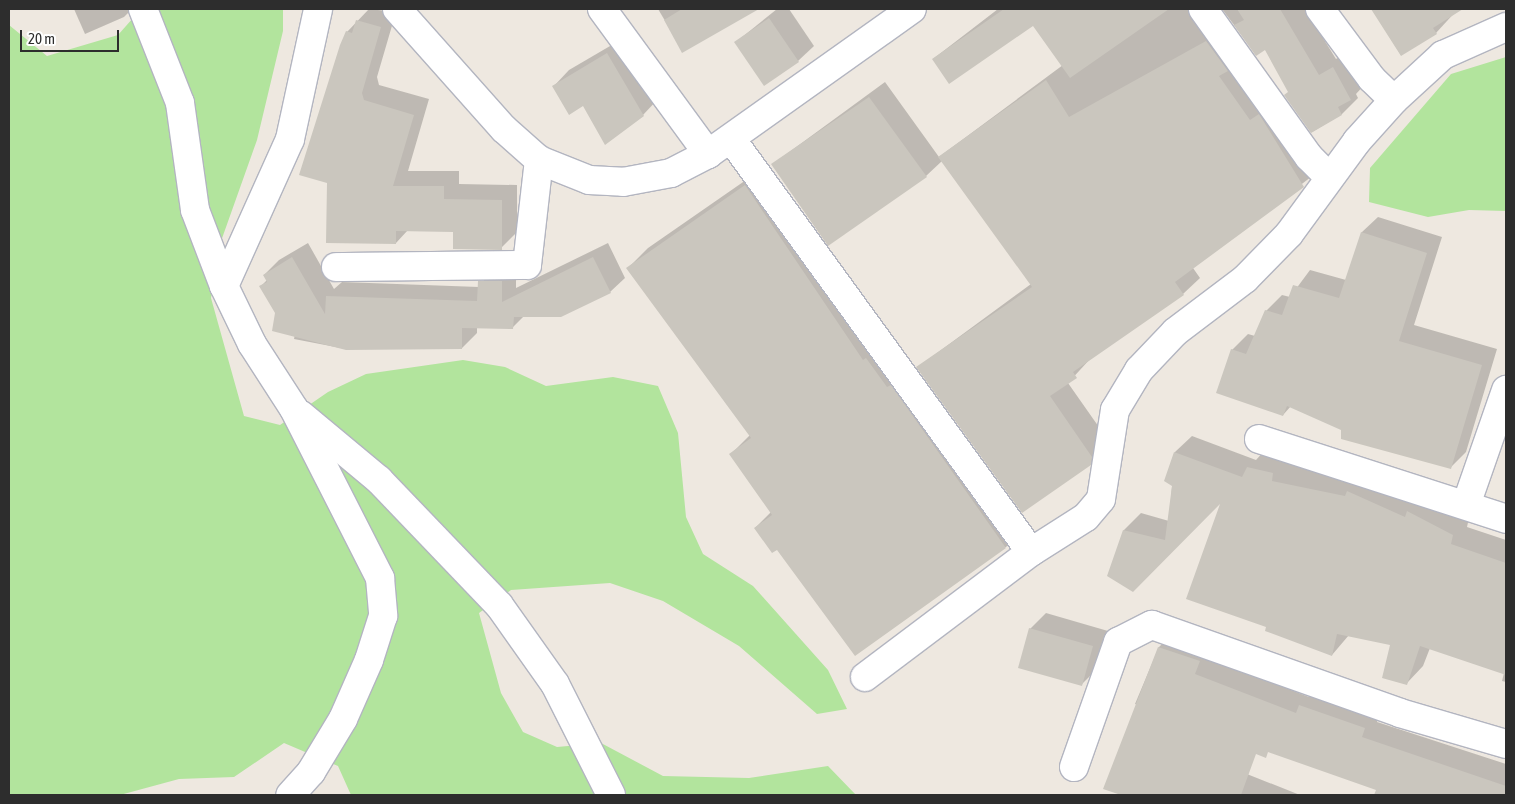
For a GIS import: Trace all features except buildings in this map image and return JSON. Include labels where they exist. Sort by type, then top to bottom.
[{"type":"street","points":[[143,9],[180,102],[195,210],[224,286],[252,344],[294,409],[380,578],[383,616],[342,719],[311,772],[290,795]]},
{"type":"street","points":[[224,286],[290,139],[318,9]]},
{"type":"street","points":[[397,9],[504,129],[539,160],[589,180],[624,182],[671,172],[732,140],[912,9]]},
{"type":"street","points":[[602,9],[708,154]]},
{"type":"street","points":[[1203,9],[1309,157],[1329,177]]},
{"type":"street","points":[[1320,9],[1372,79],[1394,100]]},
{"type":"street","points":[[865,677],[1031,552],[1086,517],[1101,498],[1115,410],[1139,370],[1175,332],[1245,279],[1289,234],[1329,177],[1394,100],[1443,55],[1506,27]]},
{"type":"street","points":[[732,140],[1031,552]]},
{"type":"street","points":[[336,267],[527,265],[539,160]]},
{"type":"street","points":[[1466,505],[1506,390]]},
{"type":"street","points":[[294,409],[379,480],[499,605],[555,684],[611,795]]},
{"type":"street","points":[[1259,439],[1506,519]]},
{"type":"street","points":[[1074,767],[1118,642],[1152,625],[1400,713],[1506,744]]},
{"type":"green space","points":[[141,9],[283,9],[283,31],[257,140],[220,244],[211,298],[244,416],[280,425],[328,392],[366,374],[463,360],[505,367],[546,386],[613,377],[658,386],[678,433],[686,517],[703,554],[753,586],[828,670],[847,709],[817,714],[739,646],[663,601],[610,583],[511,590],[479,613],[501,693],[523,732],[557,747],[601,743],[663,776],[749,778],[828,766],[856,795],[351,795],[338,766],[284,743],[234,777],[179,779],[120,795],[9,795],[9,25],[47,56],[118,35]]},
{"type":"green space","points":[[1506,57],[1506,211],[1469,210],[1428,217],[1369,202],[1370,168],[1451,74]]}]
